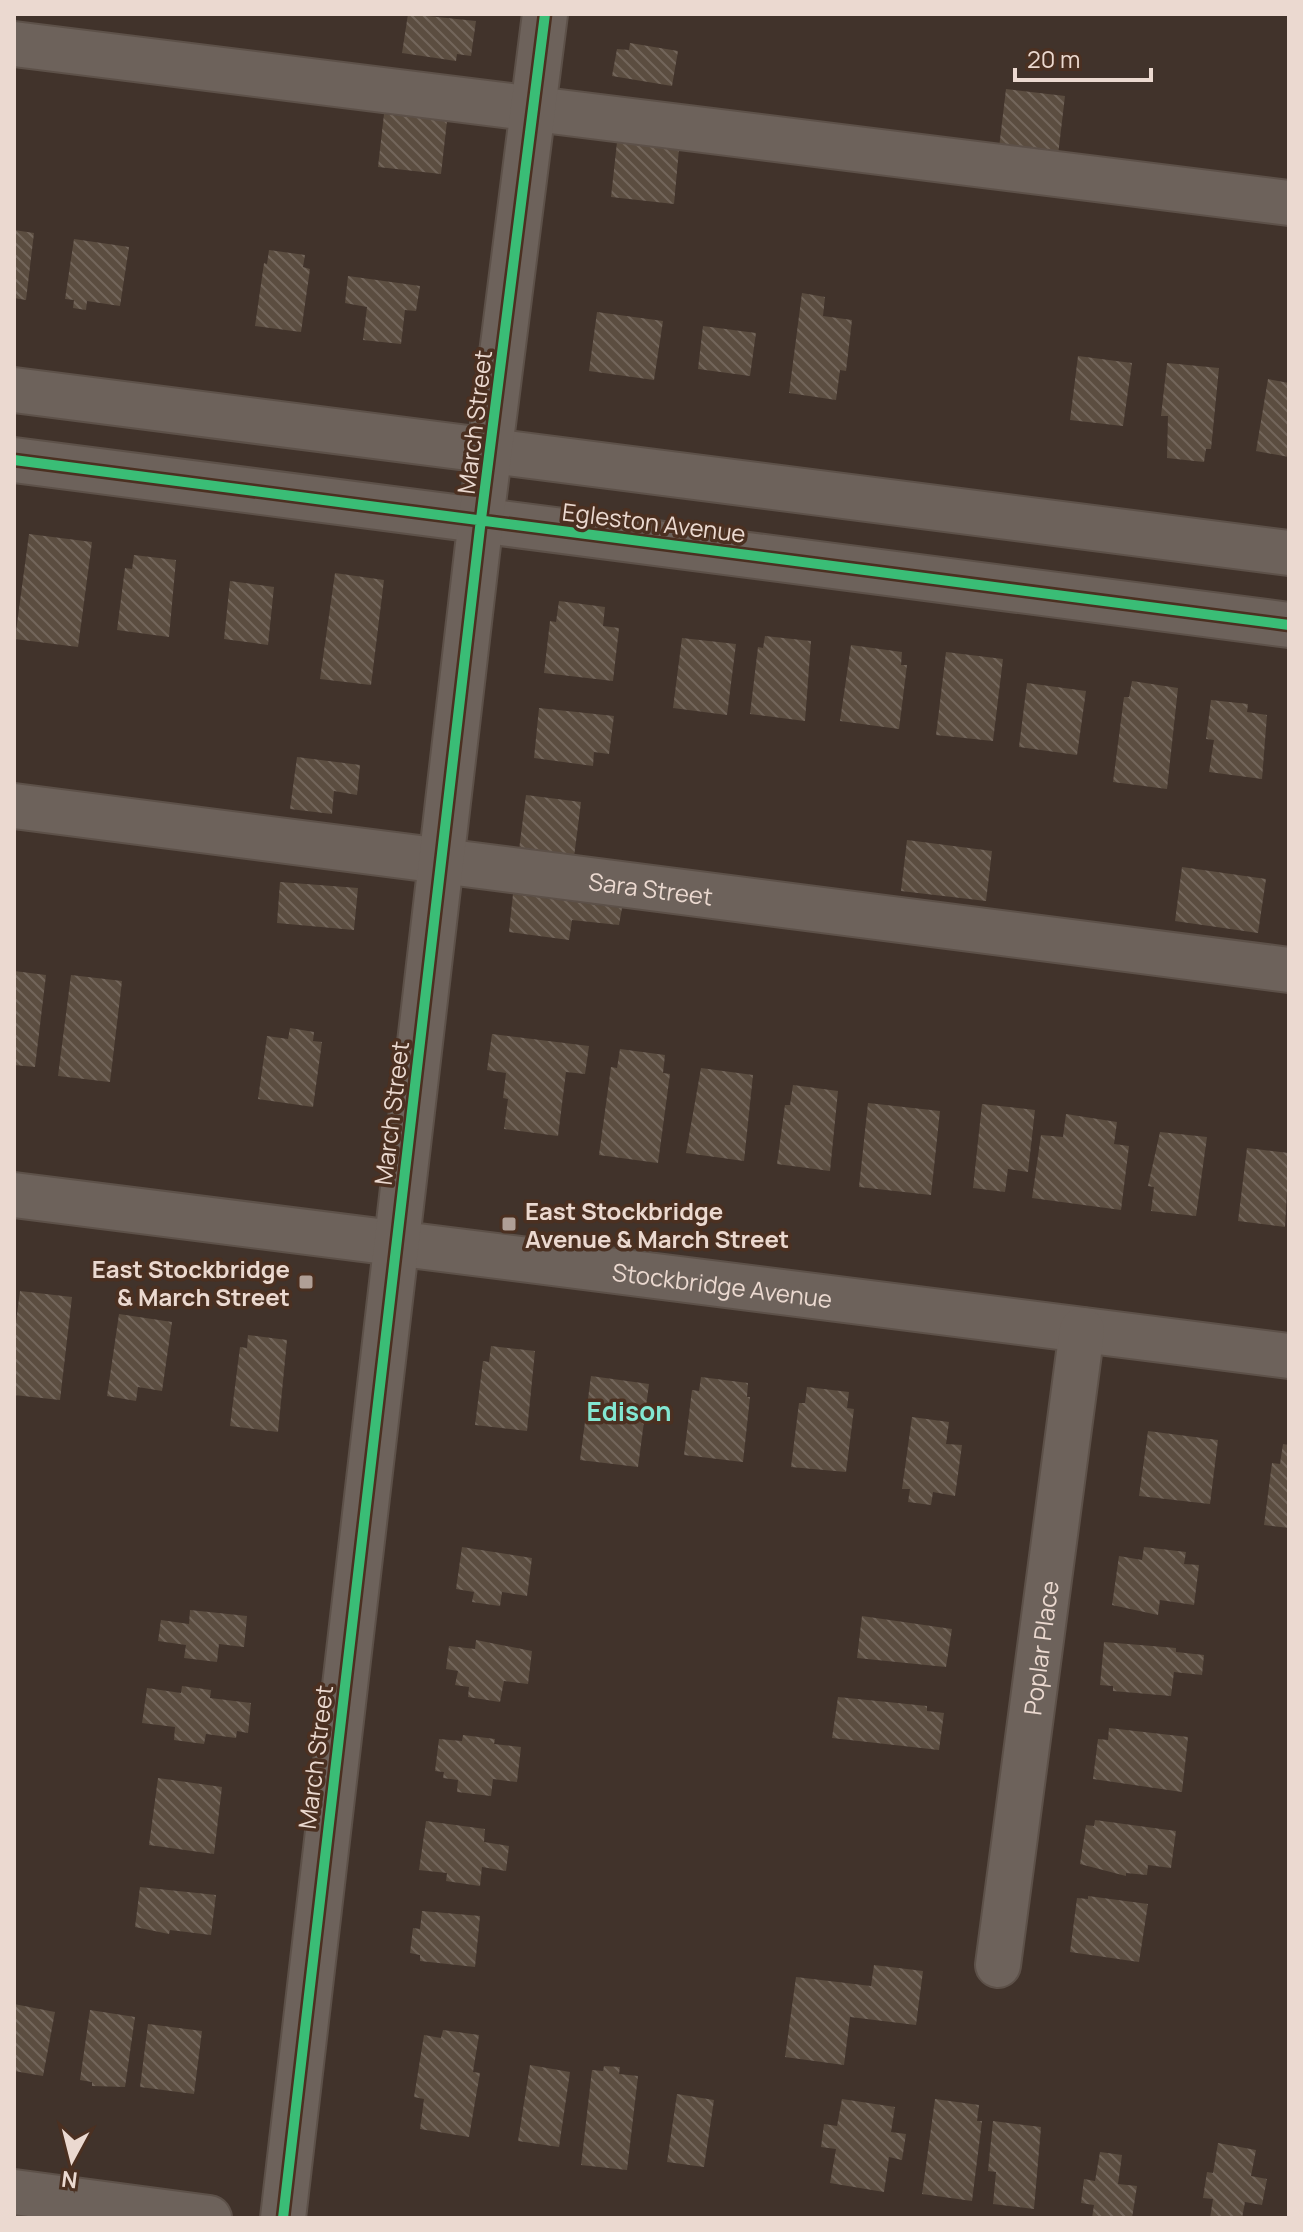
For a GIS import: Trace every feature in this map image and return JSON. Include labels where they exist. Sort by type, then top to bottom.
[{"type":"street","name":"March Street","points":[[283,2218],[395,1242],[545,14]]},
{"type":"street","points":[[14,44],[501,107],[535,106],[1289,203]]},
{"type":"street","name":"Egleston Avenue","points":[[14,390],[1289,553]]},
{"type":"street","name":"Egleston Avenue","points":[[14,460],[1289,625]]},
{"type":"street","points":[[1164,608],[1173,538]]},
{"type":"street","name":"Sara Street","points":[[14,806],[1289,970]]},
{"type":"street","name":"Stockbridge Avenue","points":[[14,1195],[1289,1356]]},
{"type":"street","name":"Poplar Place","points":[[998,1965],[1082,1330]]},
{"type":"street","points":[[14,2192],[209,2218]]},
{"type":"building","points":[[408,14],[476,21],[471,56],[457,54],[456,61],[402,53]]},
{"type":"building","points":[[630,43],[678,51],[672,86],[612,76],[617,49],[629,50]]},
{"type":"building","points":[[1006,89],[1065,96],[1058,155],[999,148]]},
{"type":"building","points":[[384,114],[447,121],[441,174],[378,167]]},
{"type":"building","points":[[617,142],[679,149],[674,204],[611,197]]},
{"type":"building","points":[[14,230],[34,233],[26,300],[14,298]]},
{"type":"building","points":[[74,239],[129,247],[120,306],[87,301],[86,310],[73,308],[74,300],[65,299]]},
{"type":"building","points":[[269,250],[305,255],[303,267],[310,269],[301,332],[255,326],[264,263],[267,264]]},
{"type":"building","points":[[348,276],[420,286],[416,311],[405,310],[401,344],[363,340],[367,307],[345,303]]},
{"type":"building","points":[[802,293],[825,297],[823,316],[852,320],[846,371],[840,370],[836,400],[789,393]]},
{"type":"building","points":[[597,312],[663,321],[654,380],[589,371]]},
{"type":"building","points":[[703,326],[756,333],[750,376],[698,369]]},
{"type":"building","points":[[1078,356],[1132,363],[1123,426],[1070,420]]},
{"type":"building","points":[[1167,363],[1219,368],[1211,449],[1206,449],[1204,462],[1167,458],[1168,416],[1161,416]]},
{"type":"building","points":[[1268,379],[1289,383],[1289,457],[1256,451]]},
{"type":"building","points":[[29,534],[92,542],[78,647],[15,639]]},
{"type":"building","points":[[134,555],[176,560],[169,637],[117,630],[125,568],[132,569]]},
{"type":"building","points":[[335,573],[384,580],[371,685],[320,679]]},
{"type":"building","points":[[230,581],[274,587],[268,645],[224,639]]},
{"type":"building","points":[[559,601],[605,607],[603,626],[619,628],[613,681],[544,673],[550,621],[556,622]]},
{"type":"building","points":[[765,636],[811,641],[805,721],[750,714],[758,647],[763,648]]},
{"type":"building","points":[[682,638],[736,644],[727,715],[673,708]]},
{"type":"building","points":[[851,645],[902,652],[901,665],[907,665],[899,729],[840,721]]},
{"type":"building","points":[[946,652],[1003,659],[993,741],[936,735]]},
{"type":"building","points":[[1132,681],[1178,688],[1167,789],[1113,782],[1124,697],[1129,697]]},
{"type":"building","points":[[1027,683],[1086,691],[1077,755],[1019,747]]},
{"type":"building","points":[[1211,700],[1248,704],[1247,712],[1267,715],[1262,779],[1209,772],[1214,740],[1206,739]]},
{"type":"building","points":[[539,708],[614,716],[609,754],[594,752],[593,766],[534,758]]},
{"type":"building","points":[[297,757],[360,765],[357,795],[334,791],[332,814],[290,809]]},
{"type":"building","points":[[526,795],[581,802],[574,857],[519,850]]},
{"type":"building","points":[[907,840],[992,851],[986,901],[901,891]]},
{"type":"building","points":[[1182,867],[1266,879],[1258,933],[1175,921]]},
{"type":"building","points":[[280,882],[358,888],[354,930],[277,923]]},
{"type":"building","points":[[513,894],[622,908],[619,925],[572,920],[569,940],[509,932]]},
{"type":"building","points":[[14,971],[46,975],[35,1067],[14,1065]]},
{"type":"building","points":[[71,975],[122,981],[110,1082],[58,1076]]},
{"type":"building","points":[[290,1028],[314,1032],[313,1041],[322,1042],[313,1107],[258,1099],[267,1036],[288,1039]]},
{"type":"building","points":[[492,1034],[589,1046],[585,1074],[566,1072],[558,1136],[504,1129],[508,1099],[503,1098],[506,1073],[487,1070]]},
{"type":"building","points":[[620,1049],[665,1055],[663,1073],[670,1074],[658,1163],[599,1155],[611,1067],[617,1068]]},
{"type":"building","points":[[701,1068],[753,1075],[744,1161],[686,1153]]},
{"type":"building","points":[[793,1085],[838,1091],[830,1171],[777,1164],[785,1105],[790,1105]]},
{"type":"building","points":[[868,1103],[940,1111],[931,1195],[859,1187]]},
{"type":"building","points":[[982,1104],[1035,1110],[1028,1172],[1008,1169],[1005,1192],[973,1188]]},
{"type":"building","points":[[1066,1114],[1117,1122],[1114,1144],[1129,1146],[1121,1210],[1032,1198],[1041,1135],[1063,1137]]},
{"type":"building","points":[[1160,1132],[1207,1137],[1196,1216],[1151,1211],[1154,1187],[1148,1186]]},
{"type":"building","points":[[1247,1148],[1289,1153],[1285,1227],[1238,1221]]},
{"type":"building","points":[[20,1291],[72,1297],[60,1400],[14,1395],[14,1337]]},
{"type":"building","points":[[119,1314],[172,1322],[162,1391],[138,1387],[136,1401],[107,1396]]},
{"type":"building","points":[[248,1335],[287,1340],[278,1432],[230,1426],[240,1347],[247,1348]]},
{"type":"building","points":[[491,1346],[535,1351],[527,1431],[475,1425],[483,1361],[489,1362]]},
{"type":"building","points":[[591,1376],[649,1384],[638,1467],[580,1460]]},
{"type":"building","points":[[701,1377],[748,1383],[747,1397],[750,1397],[743,1462],[684,1455],[692,1390],[699,1391]]},
{"type":"building","points":[[807,1387],[849,1392],[847,1408],[854,1409],[846,1472],[791,1467],[799,1403],[805,1403]]},
{"type":"building","points":[[912,1417],[949,1422],[946,1444],[962,1445],[955,1496],[933,1492],[931,1505],[908,1502],[910,1489],[902,1489]]},
{"type":"building","points":[[1148,1431],[1218,1440],[1210,1504],[1139,1496]]},
{"type":"building","points":[[1283,1444],[1289,1445],[1289,1528],[1264,1525],[1272,1463],[1280,1464]]},
{"type":"building","points":[[462,1547],[532,1558],[527,1596],[502,1592],[500,1606],[472,1602],[474,1592],[456,1589]]},
{"type":"building","points":[[1144,1547],[1186,1552],[1184,1564],[1199,1565],[1194,1605],[1160,1600],[1158,1615],[1112,1605],[1119,1556],[1142,1560]]},
{"type":"building","points":[[190,1610],[247,1616],[244,1647],[219,1644],[217,1662],[184,1658],[186,1645],[158,1641],[161,1620],[189,1624]]},
{"type":"building","points":[[862,1616],[952,1629],[946,1667],[857,1658]]},
{"type":"building","points":[[476,1640],[532,1651],[528,1684],[504,1681],[500,1702],[468,1697],[469,1687],[455,1685],[458,1671],[446,1669],[449,1646],[475,1649]]},
{"type":"building","points":[[1104,1642],[1176,1648],[1176,1652],[1204,1655],[1202,1675],[1174,1672],[1171,1696],[1113,1691],[1113,1686],[1100,1685]]},
{"type":"building","points":[[182,1686],[211,1690],[210,1698],[251,1703],[248,1733],[237,1731],[236,1738],[206,1734],[204,1744],[174,1740],[175,1727],[142,1723],[147,1688],[181,1693]]},
{"type":"building","points":[[838,1697],[927,1706],[927,1711],[944,1713],[939,1750],[832,1738]]},
{"type":"building","points":[[1109,1728],[1188,1737],[1182,1792],[1093,1779],[1098,1739],[1108,1740]]},
{"type":"building","points":[[463,1735],[495,1739],[494,1744],[521,1747],[517,1782],[493,1779],[491,1796],[457,1792],[458,1780],[443,1778],[444,1772],[435,1771],[439,1739],[462,1741]]},
{"type":"building","points":[[158,1778],[222,1787],[214,1854],[149,1845]]},
{"type":"building","points":[[1095,1820],[1176,1831],[1171,1868],[1148,1865],[1147,1875],[1126,1873],[1126,1876],[1080,1864],[1086,1825],[1094,1826]]},
{"type":"building","points":[[426,1821],[485,1829],[484,1842],[509,1846],[506,1871],[482,1867],[480,1886],[446,1881],[447,1873],[419,1870]]},
{"type":"building","points":[[140,1887],[216,1895],[211,1935],[170,1930],[169,1934],[135,1927]]},
{"type":"building","points":[[1088,1896],[1148,1904],[1139,1962],[1070,1952],[1077,1898],[1088,1899]]},
{"type":"building","points":[[422,1911],[480,1916],[475,1967],[420,1961],[420,1955],[410,1953],[413,1928],[420,1929]]},
{"type":"building","points":[[874,1965],[923,1971],[916,2025],[850,2017],[844,2065],[785,2057],[796,1977],[871,1986]]},
{"type":"building","points":[[14,2004],[55,2012],[43,2076],[14,2071]]},
{"type":"building","points":[[90,2010],[135,2017],[125,2087],[92,2086],[92,2082],[80,2080]]},
{"type":"building","points":[[148,2024],[202,2031],[194,2094],[140,2087]]},
{"type":"building","points":[[443,2030],[479,2035],[473,2072],[480,2073],[469,2137],[420,2129],[424,2099],[414,2097],[424,2035],[441,2038]]},
{"type":"building","points":[[530,2065],[570,2072],[559,2147],[518,2141]]},
{"type":"building","points":[[604,2066],[620,2067],[619,2074],[638,2076],[627,2170],[581,2165],[592,2070],[603,2071]]},
{"type":"building","points":[[677,2094],[714,2100],[704,2167],[667,2162]]},
{"type":"building","points":[[842,2099],[895,2107],[891,2132],[906,2134],[902,2160],[889,2157],[884,2192],[830,2183],[836,2149],[821,2147],[824,2124],[837,2126]]},
{"type":"building","points":[[935,2099],[979,2105],[977,2121],[982,2121],[972,2201],[922,2194]]},
{"type":"building","points":[[993,2121],[1041,2127],[1034,2209],[993,2204],[996,2172],[988,2171]]},
{"type":"building","points":[[1218,2143],[1256,2150],[1251,2176],[1267,2179],[1262,2205],[1245,2202],[1242,2218],[1210,2218],[1213,2199],[1203,2198],[1207,2172],[1213,2173]]},
{"type":"building","points":[[1100,2152],[1122,2155],[1118,2184],[1137,2186],[1132,2218],[1092,2218],[1094,2205],[1081,2203],[1084,2179],[1095,2181]]},
{"type":"cycle path","points":[[283,2218],[481,519],[545,14]]},
{"type":"cycle path","points":[[14,460],[1289,625]]},
{"type":"place","name":"East Stockbridge Avenue & March Street","points":[[509,1224]]},
{"type":"place","name":"East Stockbridge & March Street","points":[[306,1282]]},
{"type":"district","name":"Edison","points":[[629,1411]]}]
